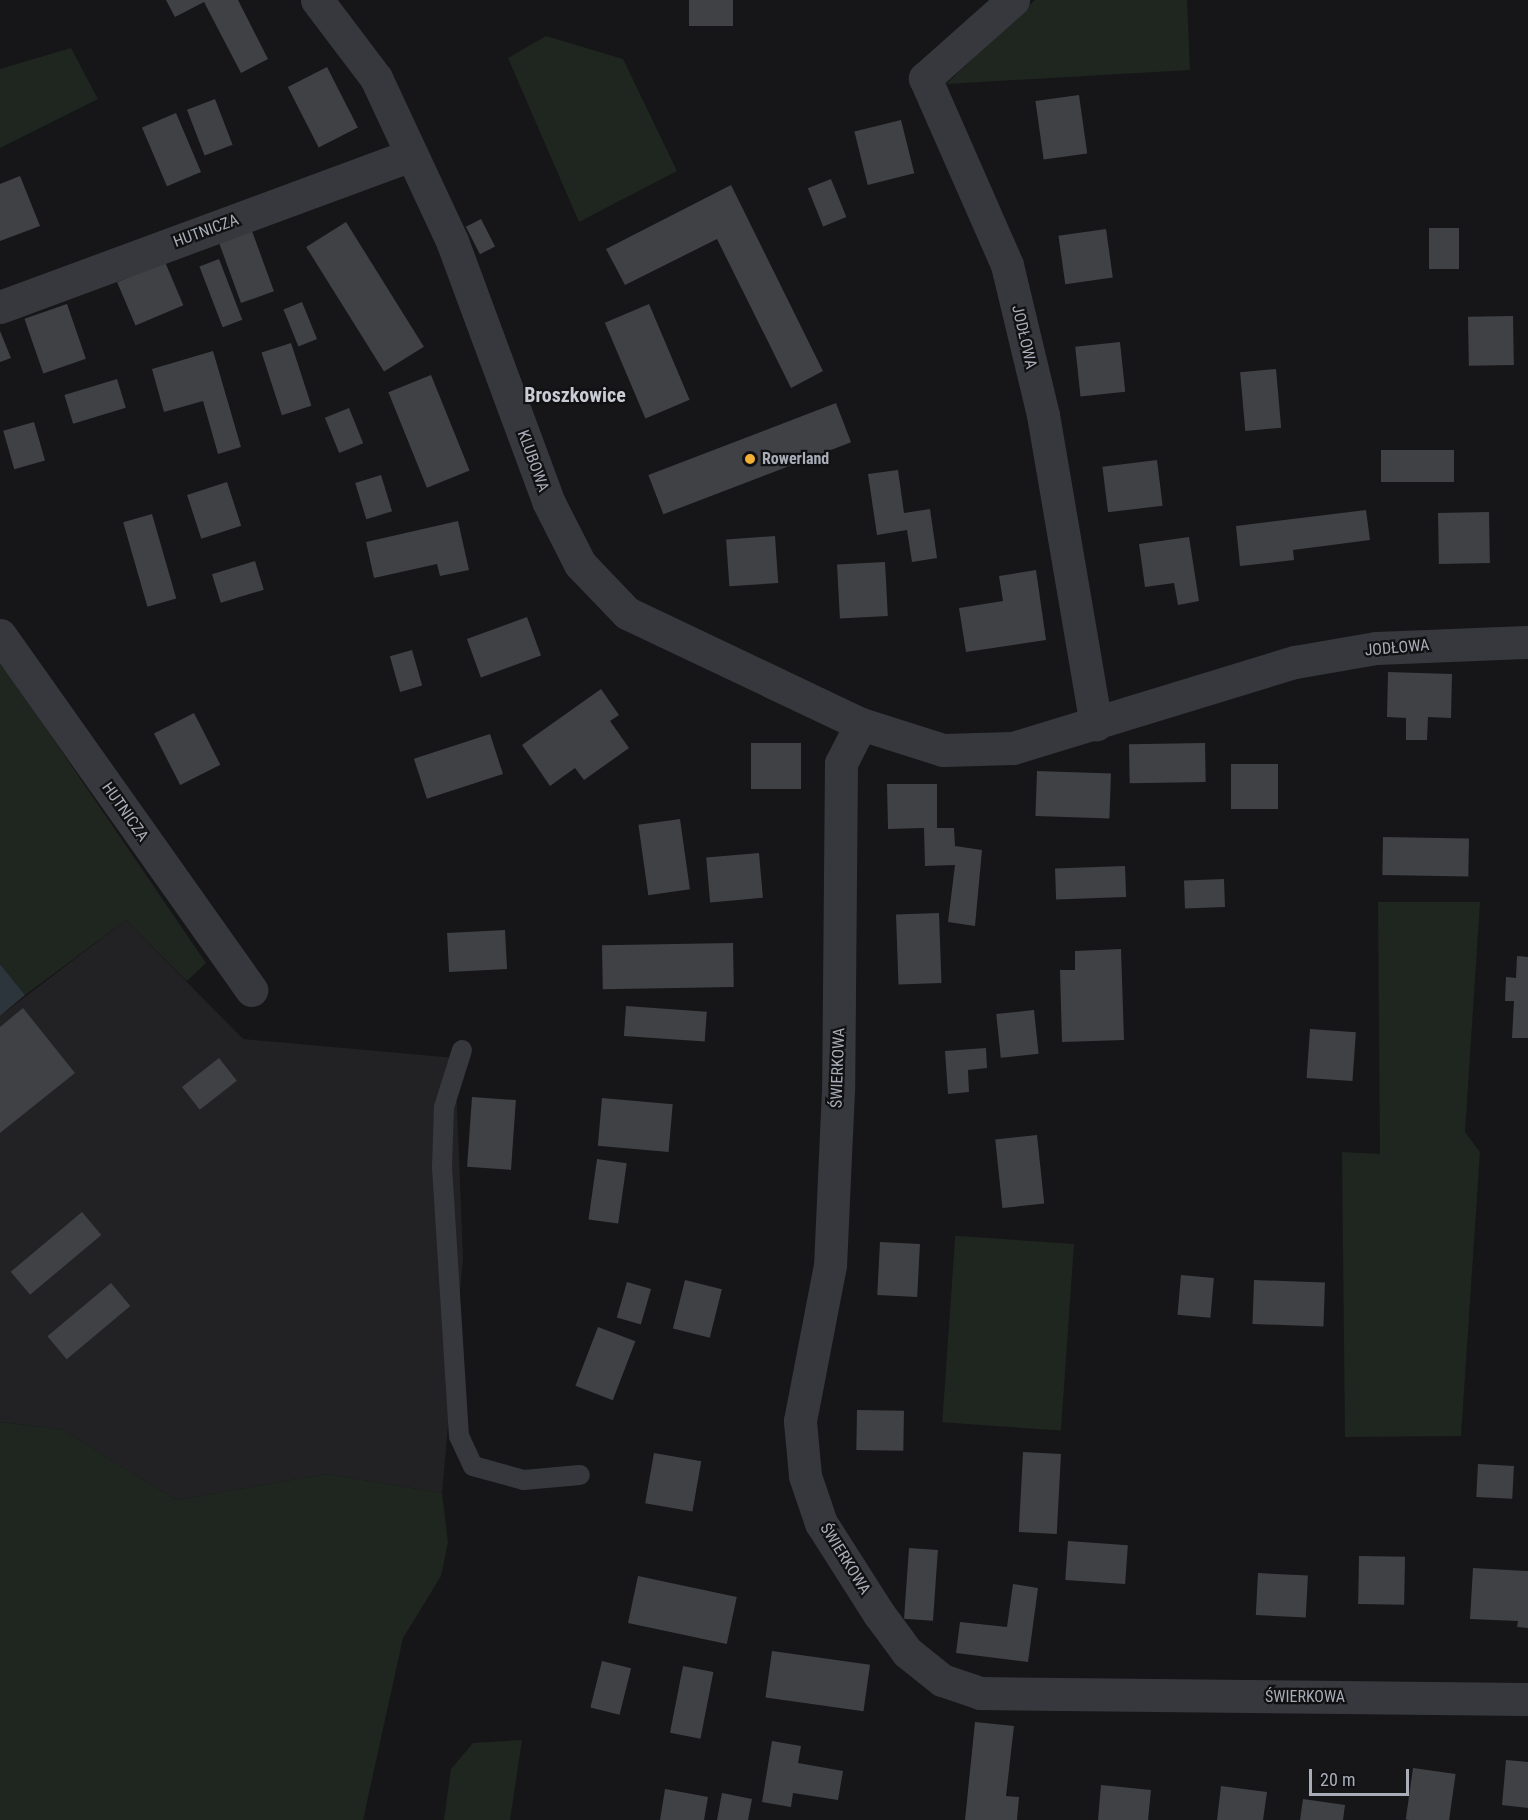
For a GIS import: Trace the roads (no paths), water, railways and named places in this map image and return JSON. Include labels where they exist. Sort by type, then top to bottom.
[{"type":"street","name":"KLUBOWA","points":[[317,0],[375,78],[412,155],[452,241],[548,501],[580,564],[627,613],[861,724]]},
{"type":"street","name":"JODŁOWA","points":[[1013,0],[925,78],[1007,264],[1043,415],[1096,725]]},
{"type":"street","name":"HUTNICZA","points":[[0,307],[412,155]]},
{"type":"street","name":"HUTNICZA","points":[[0,635],[251,990]]},
{"type":"street","name":"JODŁOWA","points":[[861,724],[943,750],[1013,748],[1096,725],[1295,662],[1376,648],[1528,642]]},
{"type":"street","name":"ŚWIERKOWA","points":[[861,724],[841,763],[839,1079],[830,1265],[800,1421],[805,1476],[821,1523],[879,1614],[907,1652],[942,1680],[980,1693],[1528,1699]]},
{"type":"lane","points":[[462,1050],[444,1107],[442,1167],[459,1436],[473,1466],[524,1480],[580,1475]]},
{"type":"place","name":"Rowerland","points":[[750,459]]},
{"type":"district","name":"Broszkowice","points":[[575,395]]}]
